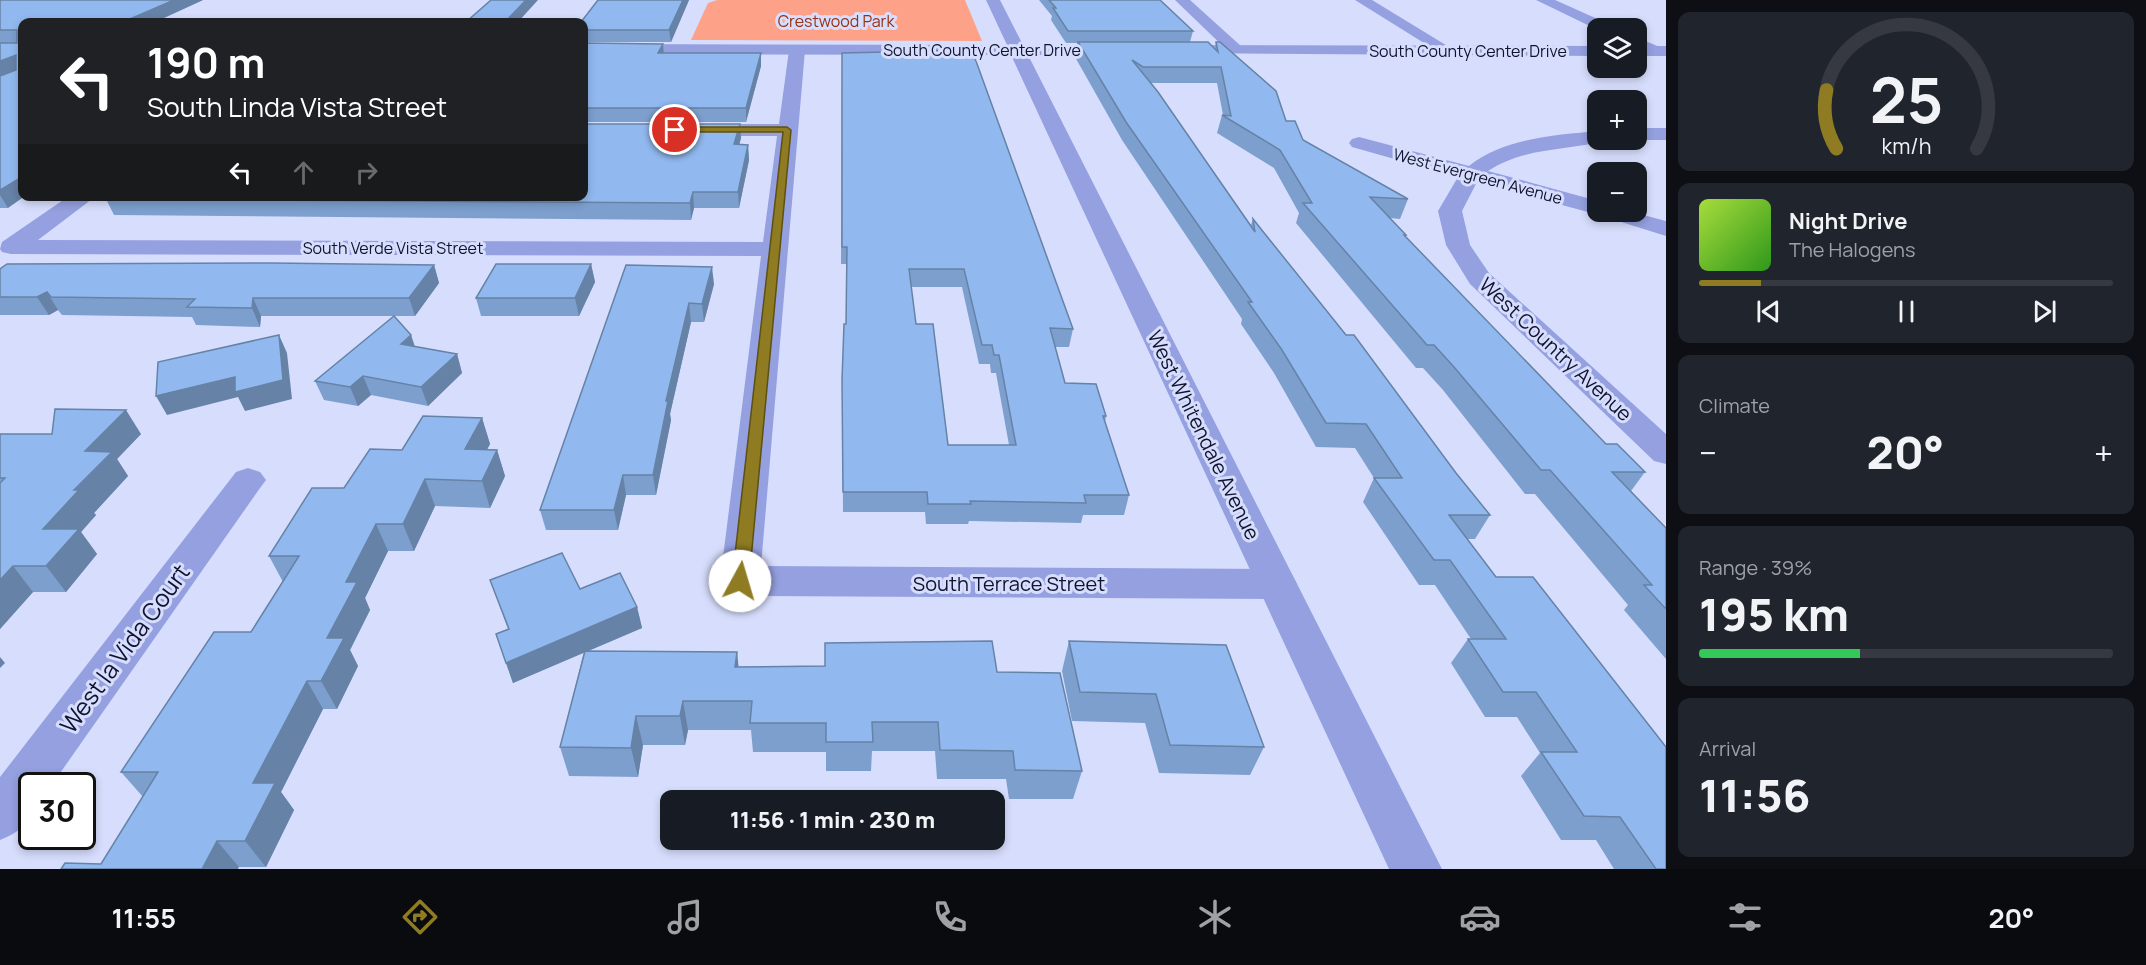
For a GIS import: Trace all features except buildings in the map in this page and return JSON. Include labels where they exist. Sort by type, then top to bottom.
[{"type":"street","name":"West Whitendale Avenue","points":[[993,0],[1416,869]]},
{"type":"street","points":[[1182,0],[1236,50]]},
{"type":"street","points":[[1362,0],[1446,51]]},
{"type":"street","points":[[1543,0],[1587,20]]},
{"type":"street","name":"South County Center Drive","points":[[588,50],[1142,50]]},
{"type":"street","points":[[774,249],[798,50]]},
{"type":"street","name":"South County Center Drive","points":[[1165,50],[1587,51]]},
{"type":"street","points":[[675,130],[787,130]]},
{"type":"street","points":[[1647,134],[1666,134]]},
{"type":"street","points":[[1472,174],[1495,160],[1519,150],[1587,139]]},
{"type":"street","name":"West Evergreen Avenue","points":[[1359,143],[1587,205]]},
{"type":"street","name":"West Country Avenue","points":[[1472,174],[1450,211],[1458,245],[1479,278],[1666,453]]},
{"type":"street","name":"South Verde Vista Street","points":[[78,201],[11,247],[774,249]]},
{"type":"street","points":[[1643,222],[1666,229]]},
{"type":"street","name":"South Terrace Street","points":[[774,249],[740,581],[1277,584]]},
{"type":"street","name":"West la Vida Court","points":[[0,816],[248,480]]},
{"type":"green space","name":"Crestwood Park","points":[[717,0],[965,0],[982,41],[691,40],[708,3]]},
{"type":"route","points":[[675,130],[787,130],[740,581]]}]
